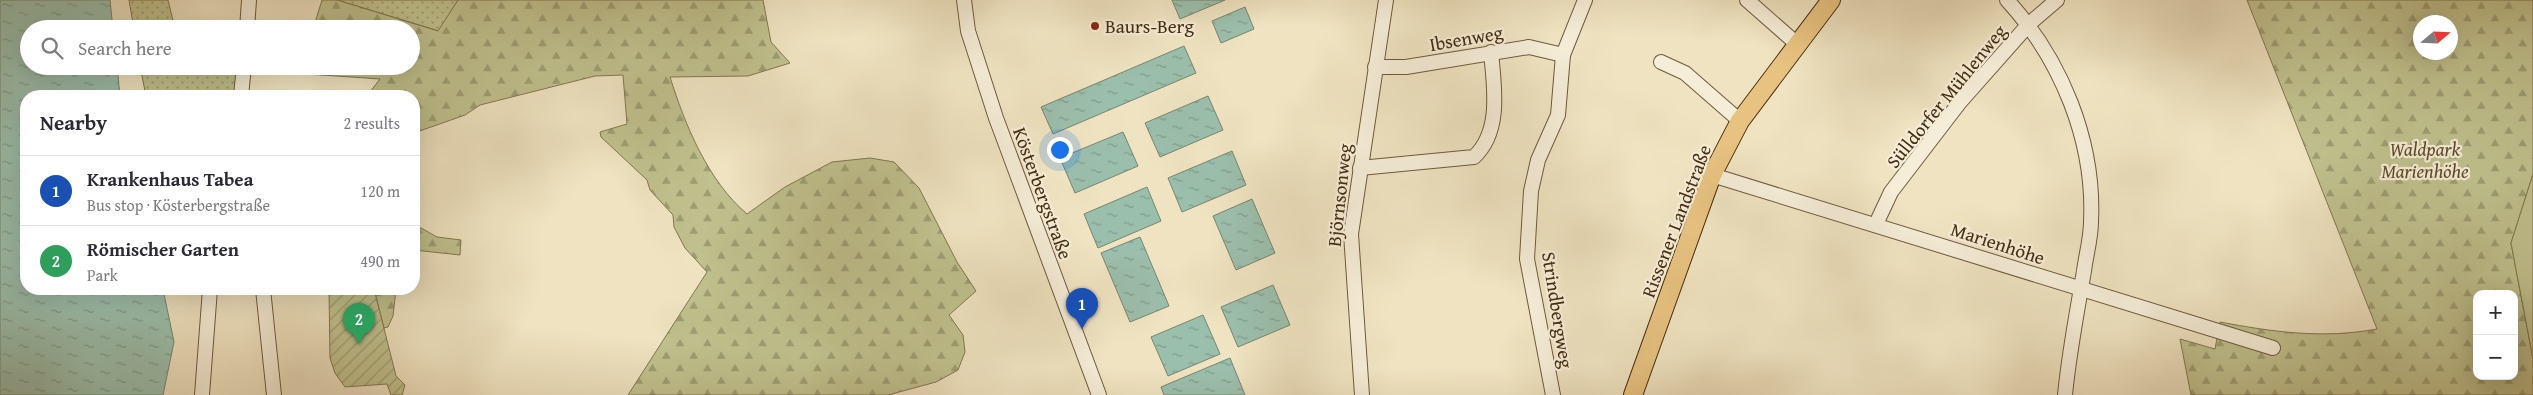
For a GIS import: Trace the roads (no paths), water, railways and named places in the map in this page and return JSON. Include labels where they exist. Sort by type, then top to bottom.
[{"type":"main road","name":"Rissener Landstraße","points":[[1634,395],[1712,175],[1740,121],[1831,0]]},
{"type":"street","points":[[248,20],[249,0]]},
{"type":"street","name":"Kösterbergstraße","points":[[964,0],[968,31],[996,118],[1099,395]]},
{"type":"street","name":"Björnsonweg","points":[[1362,395],[1351,234],[1386,0]]},
{"type":"street","name":"Strindbergweg","points":[[1553,395],[1527,259],[1531,191],[1538,160],[1558,114],[1563,55],[1585,0]]},
{"type":"street","points":[[1747,0],[1797,44]]},
{"type":"street","points":[[2007,0],[2029,24],[2052,62],[2064,88],[2076,118],[2091,183],[2091,223],[2065,395]]},
{"type":"street","name":"Sülldorfer Mühlenweg","points":[[1876,224],[1891,192],[1960,102],[2029,24],[2057,0]]},
{"type":"street","name":"Ibsenweg","points":[[1375,66],[1406,67],[1529,47],[1563,55]]},
{"type":"street","points":[[1360,168],[1474,157],[1483,148],[1496,106],[1490,52]]},
{"type":"street","points":[[1661,62],[1685,73],[1740,121]]},
{"type":"street","points":[[242,90],[243,75]]},
{"type":"street","name":"Marienhöhe","points":[[1712,175],[1876,224],[2273,348]]},
{"type":"street","points":[[202,395],[210,295]]},
{"type":"street","points":[[264,295],[274,395]]},
{"type":"water","points":[[0,0],[110,0],[112,20],[20,20],[20,75],[118,75],[119,90],[20,90],[20,295],[164,295],[174,342],[163,395],[0,395]]},
{"type":"water","points":[[1172,0],[1225,0],[1180,19]]},
{"type":"water","points":[[1245,7],[1254,29],[1221,43],[1212,21]]},
{"type":"water","points":[[1184,46],[1196,73],[1053,134],[1041,107]]},
{"type":"water","points":[[1208,96],[1223,130],[1160,157],[1145,123]]},
{"type":"water","points":[[1123,132],[1138,166],[1075,193],[1060,158]]},
{"type":"water","points":[[1232,151],[1246,185],[1182,212],[1168,178]]},
{"type":"water","points":[[1147,187],[1161,221],[1098,248],[1084,214]]},
{"type":"water","points":[[1252,199],[1275,253],[1236,270],[1213,216]]},
{"type":"water","points":[[1140,237],[1169,306],[1130,322],[1101,253]]},
{"type":"water","points":[[1273,285],[1290,325],[1238,347],[1221,307]]},
{"type":"water","points":[[1203,315],[1220,354],[1168,376],[1151,337]]},
{"type":"water","points":[[1230,358],[1245,395],[1164,395],[1161,387]]},
{"type":"place","name":"Baurs-Berg","points":[[1095,26]]},
{"type":"place","name":"Krankenhaus Tabea","points":[[1082,329]]},
{"type":"place","name":"Römischer Garten","points":[[359,344]]},
{"type":"park label","name":"Waldpark Marienhöhe","points":[[2425,160]]}]
